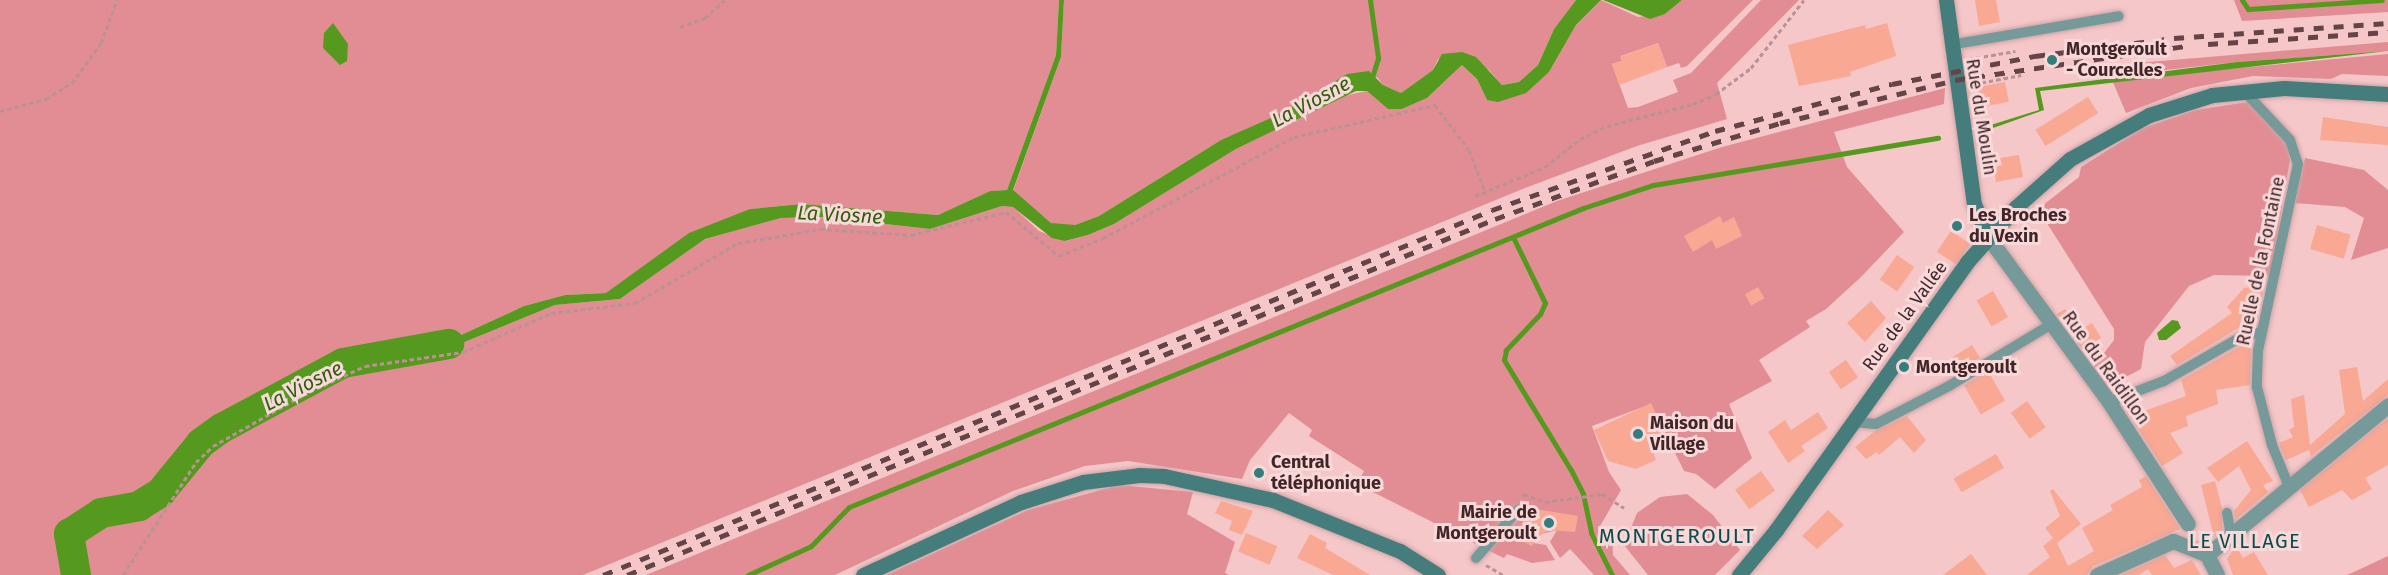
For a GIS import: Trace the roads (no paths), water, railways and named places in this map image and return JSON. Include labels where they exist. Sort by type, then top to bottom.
[{"type":"main road","name":"Rue du Moulin","points":[[1946,0],[1950,45],[1974,204],[1988,237]]},
{"type":"main road","name":"Rue de la Vallée","points":[[1739,575],[1988,237],[2053,173],[2106,136],[2192,100],[2244,91],[2284,88],[2388,94]]},
{"type":"main road","points":[[863,575],[1021,502],[1083,482],[1164,476],[1239,490],[1299,509],[1400,551],[1438,575]]},
{"type":"street","name":"Rue du Raidillon","points":[[1988,237],[2050,325],[2109,402],[2188,524]]},
{"type":"street","points":[[2207,555],[2388,405]]},
{"type":"street","points":[[2097,575],[2173,541],[2207,555],[2217,575]]},
{"type":"lane","points":[[1950,45],[2119,16]]},
{"type":"lane","name":"Ruelle de la Fontaine","points":[[2244,91],[2290,140],[2298,164],[2261,332],[2258,387],[2272,445],[2289,487]]},
{"type":"lane","points":[[1853,422],[1876,424],[1949,386],[2050,325]]},
{"type":"lane","points":[[2109,402],[2164,381],[2241,337],[2261,332]]},
{"type":"lane","points":[[1480,561],[1518,510]]},
{"type":"lane","points":[[2227,513],[2231,536]]},
{"type":"water","points":[[1059,0],[1064,0],[1061,57],[1013,190],[1051,223],[1075,225],[1099,216],[1221,140],[1282,113],[1347,74],[1369,71],[1383,85],[1401,93],[1433,70],[1442,54],[1462,52],[1476,57],[1502,85],[1519,82],[1538,65],[1554,29],[1576,0],[1601,0],[1576,25],[1549,72],[1526,93],[1498,102],[1487,100],[1477,79],[1462,65],[1427,98],[1402,109],[1388,109],[1367,91],[1356,91],[1236,149],[1114,224],[1088,235],[1065,241],[1052,238],[1013,207],[1002,206],[930,229],[823,217],[781,218],[705,239],[620,299],[555,305],[445,350],[410,356],[408,345],[459,336],[524,306],[565,295],[606,293],[689,233],[750,209],[802,204],[938,215],[990,191],[1007,190],[1056,55]]},
{"type":"water","points":[[1603,0],[1682,0],[1665,14],[1650,19]]},
{"type":"water","points":[[333,23],[348,44],[347,61],[340,65],[323,48],[324,33]]},
{"type":"water","points":[[2388,51],[2040,91],[2044,110],[1979,133],[1978,129],[2039,110],[2035,88],[2237,62]]},
{"type":"water","points":[[2172,320],[2178,321],[2181,328],[2166,340],[2159,340],[2157,333]]},
{"type":"waterway","points":[[1370,0],[1378,58],[1371,81]]},
{"type":"waterway","points":[[2242,0],[2248,9],[2382,0]]},
{"type":"waterway","points":[[748,575],[811,546],[849,507],[1583,208],[1653,185],[1938,138]]},
{"type":"waterway","points":[[1513,237],[1545,303],[1540,314],[1506,350],[1504,360],[1571,470],[1583,494],[1591,533],[1612,575]]},
{"type":"waterway","name":"La Viosne","points":[[76,575],[69,534],[101,513],[139,506],[161,492],[201,443],[222,428],[343,363],[449,344]]},
{"type":"railway","points":[[603,575],[1492,210],[1715,131],[1892,84],[2035,56],[2174,38],[2388,23]]},
{"type":"railway","points":[[2208,44],[2388,32]]},
{"type":"railway","points":[[627,575],[1495,219],[1654,161],[1780,123],[1955,80],[2185,46]]},
{"type":"place","name":"Montgeroult - Courcelles","points":[[2052,60]]},
{"type":"place","name":"Les Broches du Vexin","points":[[1957,226]]},
{"type":"place","name":"Montgeroult","points":[[1904,367]]},
{"type":"place","name":"Maison du Village","points":[[1638,434]]},
{"type":"place","name":"Central téléphonique","points":[[1259,473]]},
{"type":"place","name":"Mairie de Montgeroult","points":[[1549,523]]},
{"type":"district","name":"MONTGEROULT","points":[[1677,536]]},
{"type":"district","name":"LE VILLAGE","points":[[2245,541]]}]
